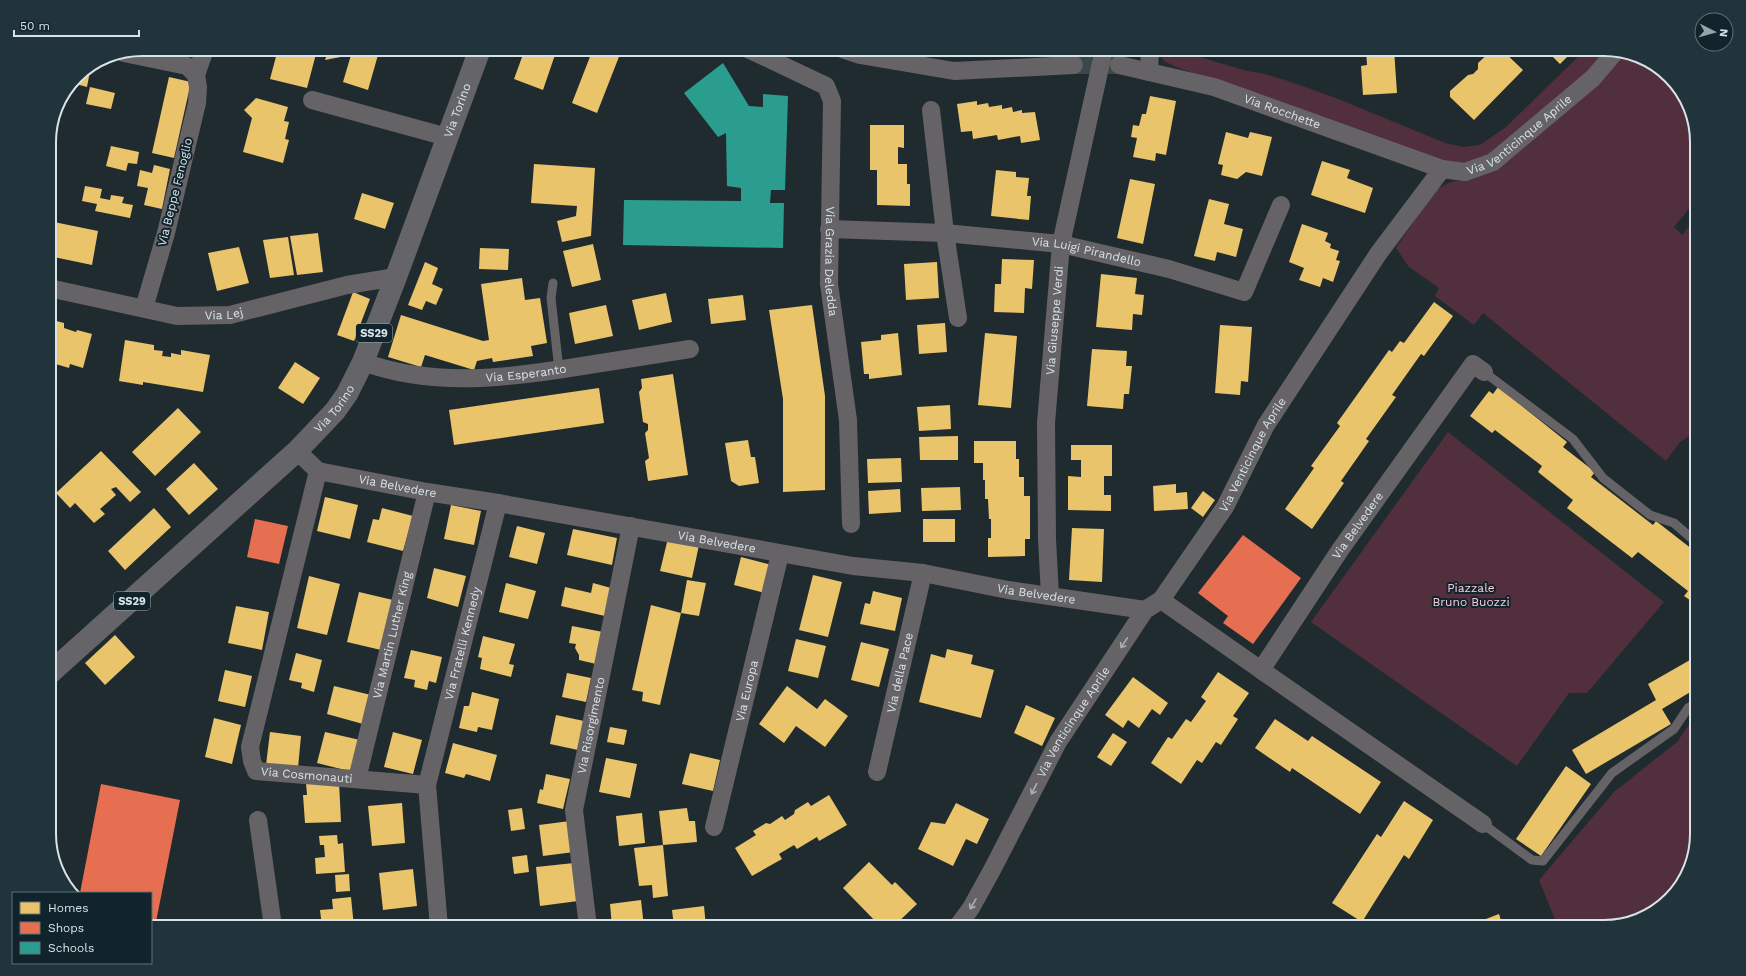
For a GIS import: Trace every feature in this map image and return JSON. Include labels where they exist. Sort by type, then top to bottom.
[{"type":"main road","name":"Via Torino","points":[[56,668],[297,451],[335,411],[347,394],[363,362],[477,56]]},
{"type":"street","points":[[146,56],[187,66],[196,75]]},
{"type":"street","name":"Via Beppe Fenoglio","points":[[144,308],[166,233],[196,103],[198,87],[196,75],[203,56]]},
{"type":"street","name":"Via Grazia Deledda","points":[[763,56],[826,86],[832,100],[829,284],[848,420],[851,524]]},
{"type":"street","points":[[866,56],[954,71],[1074,65]]},
{"type":"street","name":"Via Giuseppe Verdi","points":[[1050,596],[1046,423],[1061,244],[1102,56]]},
{"type":"street","points":[[1149,72],[1150,56]]},
{"type":"street","name":"Via Venticinque Aprile","points":[[962,920],[971,908],[992,870],[1058,742],[1145,610],[1161,600],[1225,507],[1266,425],[1378,254],[1442,169],[1465,172],[1493,162],[1593,78],[1611,57]]},
{"type":"street","name":"Via Rocchette","points":[[1119,65],[1214,87],[1442,169]]},
{"type":"street","points":[[312,100],[447,137]]},
{"type":"street","points":[[931,110],[945,233],[958,318]]},
{"type":"street","name":"Via Luigi Pirandello","points":[[829,229],[945,233],[1061,244],[1169,269],[1244,292],[1281,205]]},
{"type":"street","name":"Via Lej","points":[[56,289],[177,316],[230,315],[347,285],[396,276]]},
{"type":"street","name":"Via Esperanto","points":[[363,362],[382,368],[420,376],[468,380],[522,376],[690,349]]},
{"type":"street","name":"Via Belvedere","points":[[1261,670],[1340,550],[1478,368]]},
{"type":"street","points":[[297,451],[318,471]]},
{"type":"street","name":"Via Belvedere","points":[[318,471],[427,492],[631,526],[780,554],[853,566],[923,573],[1050,596],[1145,610]]},
{"type":"street","name":"Via Cosmonauti","points":[[318,471],[250,747],[252,761],[256,771],[427,785]]},
{"type":"street","name":"Via Martin Luther King","points":[[357,779],[427,492]]},
{"type":"street","name":"Via Fratelli Kennedy","points":[[427,785],[498,503]]},
{"type":"street","name":"Via Risorgimento","points":[[587,920],[574,810],[631,526]]},
{"type":"street","name":"Via Europa","points":[[714,828],[780,554]]},
{"type":"street","name":"Via della Pace","points":[[876,772],[923,573]]},
{"type":"street","points":[[1161,600],[1483,824]]},
{"type":"street","points":[[427,785],[438,920]]},
{"type":"street","points":[[258,820],[272,920]]},
{"type":"lane","points":[[553,283],[551,298],[559,370]]},
{"type":"lane","points":[[1478,368],[1573,439],[1603,478],[1650,515],[1674,523],[1690,537]]},
{"type":"lane","points":[[1483,824],[1532,860],[1543,861],[1612,773],[1674,729],[1690,707]]},
{"type":"green space","points":[[1161,56],[1196,56],[1247,71],[1261,73],[1336,98],[1445,143],[1463,147],[1480,145],[1506,127],[1579,56],[1603,56],[1587,74],[1492,156],[1463,166],[1370,139],[1176,67],[1164,61]]},
{"type":"green space","points":[[1619,58],[1642,65],[1652,71],[1669,85],[1675,94],[1685,115],[1690,137],[1690,208],[1674,227],[1682,235],[1690,225],[1690,436],[1680,442],[1666,461],[1483,313],[1474,325],[1435,296],[1439,288],[1409,267],[1396,248],[1434,191],[1448,183],[1485,174]]},
{"type":"green space","name":"Piazzale Bruno Buozzi","points":[[1448,432],[1664,602],[1587,693],[1569,693],[1517,766],[1311,622]]},
{"type":"green space","points":[[1690,723],[1689,845],[1681,872],[1675,882],[1665,895],[1656,902],[1637,913],[1626,917],[1604,920],[1555,920],[1539,880],[1614,792],[1677,742]]},
{"type":"building: Homes","points":[[276,56],[315,56],[307,88],[270,79]]},
{"type":"building: Homes","points":[[326,56],[346,56],[325,60]]},
{"type":"building: Homes","points":[[351,56],[378,56],[368,90],[343,82]]},
{"type":"building: Homes","points":[[522,56],[555,56],[543,90],[514,79]]},
{"type":"building: Homes","points":[[590,56],[619,56],[597,113],[572,103]]},
{"type":"building: Homes","points":[[1366,56],[1394,56],[1397,93],[1363,95],[1361,66],[1367,65]]},
{"type":"building: Homes","points":[[1486,56],[1508,56],[1523,70],[1474,120],[1450,97],[1450,91],[1468,75],[1473,74],[1478,69],[1478,63]]},
{"type":"building: Homes","points":[[1552,56],[1568,56],[1560,64]]},
{"type":"building: Homes","points":[[89,74],[87,87],[78,84]]},
{"type":"building: Homes","points":[[169,77],[191,82],[174,158],[152,153]]},
{"type":"building: Homes","points":[[90,87],[115,93],[111,109],[86,104]]},
{"type":"building: Homes","points":[[1150,96],[1176,101],[1166,155],[1156,153],[1155,161],[1133,157],[1137,138],[1131,137],[1133,125],[1139,126],[1142,114],[1146,114]]},
{"type":"building: Homes","points":[[256,98],[288,107],[284,121],[289,122],[285,139],[289,140],[283,163],[243,152],[252,118],[244,110]]},
{"type":"building: Homes","points":[[977,101],[977,105],[988,103],[989,107],[1002,105],[1002,109],[1012,107],[1013,112],[1022,110],[1022,113],[1035,112],[1040,140],[1021,143],[1020,136],[998,140],[997,135],[973,139],[972,131],[961,132],[957,104]]},
{"type":"building: Homes","points":[[870,125],[904,125],[904,148],[898,147],[898,164],[907,164],[907,184],[910,184],[910,206],[877,205],[877,170],[870,170]]},
{"type":"building: Homes","points":[[1226,132],[1248,138],[1250,132],[1272,137],[1262,176],[1246,172],[1237,179],[1221,175],[1223,165],[1218,164]]},
{"type":"building: Homes","points":[[111,146],[139,152],[137,164],[128,163],[126,171],[106,166]]},
{"type":"building: Homes","points":[[1322,161],[1350,170],[1347,178],[1373,188],[1365,213],[1311,195]]},
{"type":"building: Homes","points":[[534,164],[595,168],[591,236],[562,242],[557,221],[576,216],[577,206],[531,203]]},
{"type":"building: Homes","points":[[154,165],[170,169],[162,209],[144,205],[148,188],[137,186],[140,170],[152,173]]},
{"type":"building: Homes","points":[[996,170],[1016,172],[1016,177],[1029,178],[1027,196],[1031,196],[1029,220],[991,216]]},
{"type":"building: Homes","points":[[1130,179],[1155,184],[1143,244],[1117,238]]},
{"type":"building: Homes","points":[[85,186],[102,189],[100,198],[110,200],[111,195],[124,197],[122,203],[133,205],[130,218],[95,211],[97,204],[82,201]]},
{"type":"building: Homes","points":[[362,193],[394,203],[385,229],[354,219]]},
{"type":"building: Homes","points":[[1209,199],[1229,204],[1224,224],[1243,229],[1236,257],[1217,252],[1215,261],[1194,256]]},
{"type":"building: Homes","points":[[56,222],[98,231],[92,265],[56,257]]},
{"type":"building: Homes","points":[[1302,224],[1328,233],[1325,241],[1331,244],[1330,248],[1339,251],[1336,260],[1340,261],[1333,282],[1323,278],[1320,287],[1299,280],[1304,268],[1289,262]]},
{"type":"building: Homes","points":[[318,233],[323,272],[297,275],[290,236]]},
{"type":"building: Homes","points":[[288,237],[294,275],[270,278],[263,240]]},
{"type":"building: Homes","points":[[593,244],[601,280],[572,287],[563,251]]},
{"type":"building: Homes","points":[[239,247],[249,283],[217,291],[208,253]]},
{"type":"building: Homes","points":[[480,248],[509,249],[508,270],[479,269]]},
{"type":"building: Homes","points":[[1002,259],[1034,260],[1032,289],[1025,288],[1024,313],[994,312],[995,284],[1001,284]]},
{"type":"building: Homes","points":[[425,262],[438,268],[432,284],[443,289],[436,305],[426,301],[422,310],[408,305]]},
{"type":"building: Homes","points":[[937,262],[939,298],[906,300],[904,264]]},
{"type":"building: Homes","points":[[1101,274],[1137,278],[1135,294],[1144,295],[1142,315],[1133,314],[1132,330],[1096,327]]},
{"type":"building: Homes","points":[[522,278],[525,300],[540,298],[547,343],[531,346],[533,356],[493,362],[492,358],[477,361],[474,370],[425,355],[421,367],[388,357],[401,315],[483,341],[489,340],[481,284]]},
{"type":"building: Homes","points":[[353,292],[370,299],[354,341],[337,335]]},
{"type":"building: Homes","points":[[666,293],[672,322],[639,330],[632,300]]},
{"type":"building: Homes","points":[[743,295],[746,320],[711,324],[708,299]]},
{"type":"building: Homes","points":[[1434,302],[1453,316],[1424,356],[1421,354],[1392,395],[1396,397],[1366,439],[1369,441],[1341,481],[1344,483],[1312,529],[1285,509],[1314,468],[1311,466],[1340,426],[1337,423],[1389,350],[1392,352],[1400,341],[1404,343]]},
{"type":"building: Homes","points":[[606,305],[613,336],[575,344],[569,313]]},
{"type":"building: Homes","points":[[812,305],[825,396],[825,490],[783,492],[783,399],[769,310]]},
{"type":"building: Homes","points":[[56,321],[64,323],[64,328],[76,332],[77,330],[92,334],[83,368],[70,364],[69,368],[56,364]]},
{"type":"building: Homes","points":[[945,323],[947,352],[919,354],[917,325]]},
{"type":"building: Homes","points":[[1220,325],[1252,327],[1248,382],[1241,381],[1240,395],[1215,393]]},
{"type":"building: Homes","points":[[898,333],[902,375],[869,379],[869,374],[864,374],[861,342],[881,340],[881,335]]},
{"type":"building: Homes","points":[[985,333],[1017,336],[1011,408],[978,405]]},
{"type":"building: Homes","points":[[125,340],[154,345],[154,350],[163,351],[162,356],[171,357],[171,353],[181,355],[181,350],[210,355],[203,392],[143,382],[143,385],[119,381]]},
{"type":"building: Homes","points":[[1092,349],[1127,351],[1126,366],[1132,366],[1129,394],[1124,394],[1123,409],[1087,406]]},
{"type":"building: Homes","points":[[295,362],[320,378],[303,404],[278,388]]},
{"type":"building: Homes","points":[[673,374],[688,475],[648,481],[645,461],[649,458],[645,433],[648,430],[648,424],[643,422],[639,392],[642,388],[641,379]]},
{"type":"building: Homes","points":[[1498,387],[1567,442],[1563,447],[1595,472],[1591,477],[1653,525],[1656,521],[1690,548],[1690,600],[1684,596],[1688,591],[1638,552],[1632,558],[1567,508],[1573,500],[1538,472],[1542,466],[1495,430],[1492,433],[1470,416],[1489,391],[1493,394]]},
{"type":"building: Homes","points":[[599,388],[604,423],[454,445],[449,410]]},
{"type":"building: Homes","points":[[950,405],[951,429],[919,431],[917,407]]},
{"type":"building: Homes","points":[[178,408],[201,432],[155,476],[132,452]]},
{"type":"building: Homes","points":[[958,436],[958,460],[920,460],[919,437]]},
{"type":"building: Homes","points":[[748,440],[751,457],[755,457],[759,483],[739,486],[731,481],[725,443]]},
{"type":"building: Homes","points":[[974,441],[1016,441],[1016,459],[1019,459],[1019,477],[1024,477],[1024,496],[1030,496],[1030,539],[1025,539],[1025,556],[988,557],[988,538],[991,538],[991,519],[989,519],[988,499],[985,499],[983,463],[974,463]]},
{"type":"building: Homes","points":[[1071,445],[1112,445],[1112,476],[1104,476],[1104,495],[1111,495],[1111,511],[1068,510],[1068,476],[1081,477],[1081,460],[1071,460]]},
{"type":"building: Homes","points":[[101,451],[141,492],[130,502],[116,487],[111,489],[116,495],[100,509],[105,514],[94,523],[75,503],[70,508],[56,493]]},
{"type":"building: Homes","points":[[901,458],[902,482],[868,483],[867,459]]},
{"type":"building: Homes","points":[[194,463],[218,489],[189,515],[166,489]]},
{"type":"building: Homes","points":[[1176,484],[1176,493],[1187,492],[1188,509],[1154,511],[1153,486]]},
{"type":"building: Homes","points":[[960,487],[961,510],[922,511],[921,488]]},
{"type":"building: Homes","points":[[900,489],[901,512],[869,514],[868,491]]},
{"type":"building: Homes","points":[[1203,491],[1215,500],[1203,517],[1191,508]]},
{"type":"building: Homes","points":[[325,497],[358,505],[350,539],[317,531]]},
{"type":"building: Homes","points":[[451,505],[481,511],[474,545],[444,539]]},
{"type":"building: Homes","points":[[154,508],[171,527],[125,570],[108,551]]},
{"type":"building: Homes","points":[[382,508],[413,516],[403,551],[367,542],[373,519],[379,520]]},
{"type":"building: Homes","points":[[923,519],[955,519],[955,542],[923,542]]},
{"type":"building: Homes","points":[[517,526],[545,533],[537,564],[509,557]]},
{"type":"building: Homes","points":[[1072,528],[1104,529],[1102,582],[1069,580]]},
{"type":"building: Homes","points":[[573,529],[617,538],[612,565],[567,555]]},
{"type":"building: Homes","points":[[668,538],[699,545],[692,578],[660,571]]},
{"type":"building: Homes","points":[[741,557],[772,565],[765,593],[734,585]]},
{"type":"building: Homes","points":[[434,568],[466,576],[458,607],[427,598]]},
{"type":"building: Homes","points":[[813,575],[842,582],[828,637],[799,630]]},
{"type":"building: Homes","points":[[309,576],[340,584],[327,635],[297,628]]},
{"type":"building: Homes","points":[[687,580],[706,583],[699,616],[681,613]]},
{"type":"building: Homes","points":[[506,583],[536,591],[528,619],[499,612]]},
{"type":"building: Homes","points":[[593,583],[611,588],[605,616],[561,606],[565,587],[591,593]]},
{"type":"building: Homes","points":[[873,591],[902,598],[895,631],[860,624],[865,603],[870,604]]},
{"type":"building: Homes","points":[[359,592],[393,600],[381,650],[347,642]]},
{"type":"building: Homes","points":[[651,605],[681,613],[660,705],[642,701],[643,692],[632,690]]},
{"type":"building: Homes","points":[[236,606],[269,612],[262,650],[228,643]]},
{"type":"building: Homes","points":[[572,626],[603,632],[596,664],[579,660],[579,655],[575,648],[576,644],[569,643]]},
{"type":"building: Homes","points":[[115,635],[135,657],[105,685],[85,663]]},
{"type":"building: Homes","points":[[483,636],[515,644],[509,664],[514,665],[511,677],[480,669],[482,658],[478,657]]},
{"type":"building: Homes","points":[[796,639],[826,646],[818,678],[788,671]]},
{"type":"building: Homes","points":[[861,642],[889,649],[879,687],[851,680]]},
{"type":"building: Homes","points":[[947,649],[973,655],[971,664],[994,670],[981,718],[919,702],[931,654],[945,658]]},
{"type":"building: Homes","points":[[411,650],[442,657],[436,683],[429,681],[427,690],[414,687],[415,680],[404,678]]},
{"type":"building: Homes","points":[[296,653],[322,660],[314,692],[301,688],[302,683],[289,680]]},
{"type":"building: Homes","points":[[1690,660],[1690,692],[1662,709],[1671,724],[1586,774],[1572,750],[1656,700],[1648,684]]},
{"type":"building: Homes","points":[[225,670],[252,676],[245,707],[218,701]]},
{"type":"building: Homes","points":[[1218,672],[1249,693],[1233,716],[1238,719],[1221,745],[1216,742],[1202,763],[1197,760],[1181,784],[1151,763],[1168,737],[1172,739],[1186,719],[1191,722],[1206,701],[1201,697]]},
{"type":"building: Homes","points":[[567,673],[591,678],[586,702],[562,697]]},
{"type":"building: Homes","points":[[1133,677],[1168,703],[1160,715],[1152,709],[1139,728],[1128,720],[1123,728],[1105,715]]},
{"type":"building: Homes","points":[[334,686],[371,695],[363,724],[327,714]]},
{"type":"building: Homes","points":[[787,686],[817,709],[825,699],[848,716],[825,747],[796,726],[784,743],[759,724]]},
{"type":"building: Homes","points":[[472,692],[499,699],[492,730],[478,727],[477,732],[459,728],[464,706],[469,706]]},
{"type":"building: Homes","points":[[1026,705],[1055,718],[1042,746],[1014,733]]},
{"type":"building: Homes","points":[[556,715],[584,721],[578,750],[550,744]]},
{"type":"building: Homes","points":[[214,718],[241,725],[232,764],[205,757]]},
{"type":"building: Homes","points":[[1275,719],[1308,741],[1312,736],[1381,782],[1360,814],[1292,768],[1290,772],[1255,748]]},
{"type":"building: Homes","points":[[610,727],[627,730],[624,745],[607,742]]},
{"type":"building: Homes","points":[[270,732],[301,736],[298,768],[266,765]]},
{"type":"building: Homes","points":[[325,732],[360,740],[353,772],[317,763]]},
{"type":"building: Homes","points":[[393,732],[422,740],[413,774],[384,767]]},
{"type":"building: Homes","points":[[1113,733],[1127,742],[1111,766],[1097,757]]},
{"type":"building: Homes","points":[[453,743],[497,755],[490,781],[466,774],[464,778],[445,773]]},
{"type":"building: Homes","points":[[690,753],[720,760],[713,791],[682,784]]},
{"type":"building: Homes","points":[[606,758],[637,764],[630,798],[599,792]]},
{"type":"building: Homes","points":[[1566,766],[1591,784],[1541,856],[1516,839]]},
{"type":"building: Homes","points":[[546,774],[570,779],[563,809],[537,803],[540,789],[543,790]]},
{"type":"building: Homes","points":[[339,782],[341,822],[305,823],[303,795],[307,795],[306,783]]},
{"type":"building: Homes","points":[[829,795],[847,825],[819,841],[817,837],[797,849],[794,845],[779,854],[782,859],[752,876],[735,848],[756,835],[753,831],[766,823],[770,824],[782,816],[785,820],[794,814],[795,810],[808,802],[811,806]]},
{"type":"building: Homes","points":[[1404,801],[1433,820],[1409,859],[1404,855],[1363,920],[1359,920],[1332,903],[1377,834],[1381,837]]},
{"type":"building: Homes","points":[[402,803],[405,843],[372,846],[368,806]]},
{"type":"building: Homes","points":[[956,803],[989,819],[977,844],[966,839],[953,866],[918,849],[931,822],[945,824]]},
{"type":"building: Homes","points":[[522,808],[525,829],[511,831],[508,810]]},
{"type":"building: Homes","points":[[687,808],[689,821],[695,821],[697,842],[663,845],[659,811]]},
{"type":"building: Homes","points":[[642,813],[645,843],[619,846],[616,816]]},
{"type":"building: Homes","points":[[570,821],[574,852],[543,856],[539,825]]},
{"type":"building: Homes","points":[[337,835],[338,844],[343,843],[345,872],[316,874],[315,858],[325,857],[324,845],[320,845],[319,836]]},
{"type":"building: Homes","points":[[663,845],[668,896],[653,898],[652,885],[639,886],[634,848]]},
{"type":"building: Homes","points":[[527,855],[529,872],[514,874],[512,857]]},
{"type":"building: Homes","points":[[869,862],[892,885],[895,882],[917,904],[900,920],[874,920],[843,888]]},
{"type":"building: Homes","points":[[574,863],[578,901],[540,906],[536,867]]},
{"type":"building: Homes","points":[[413,869],[417,906],[383,910],[379,873]]},
{"type":"building: Homes","points":[[349,874],[350,891],[336,892],[335,875]]},
{"type":"building: Homes","points":[[351,897],[353,920],[321,920],[320,910],[333,909],[332,899]]},
{"type":"building: Homes","points":[[641,900],[643,920],[611,920],[610,904]]},
{"type":"building: Homes","points":[[704,906],[705,920],[673,920],[672,910]]},
{"type":"building: Homes","points":[[1499,914],[1501,920],[1483,920]]},
{"type":"building: Shops","points":[[255,519],[288,526],[279,564],[247,557]]},
{"type":"building: Shops","points":[[1243,535],[1301,578],[1253,644],[1223,623],[1228,616],[1198,593]]},
{"type":"building: Shops","points":[[101,784],[180,800],[156,920],[152,920],[152,892],[80,892]]},
{"type":"building: Schools","points":[[723,63],[749,106],[763,107],[763,94],[788,96],[785,190],[771,190],[770,203],[784,203],[783,248],[623,245],[624,200],[741,201],[741,188],[727,186],[726,133],[718,137],[684,93]]},
{"type":"tunnel","points":[[1074,65],[1119,65]]}]
